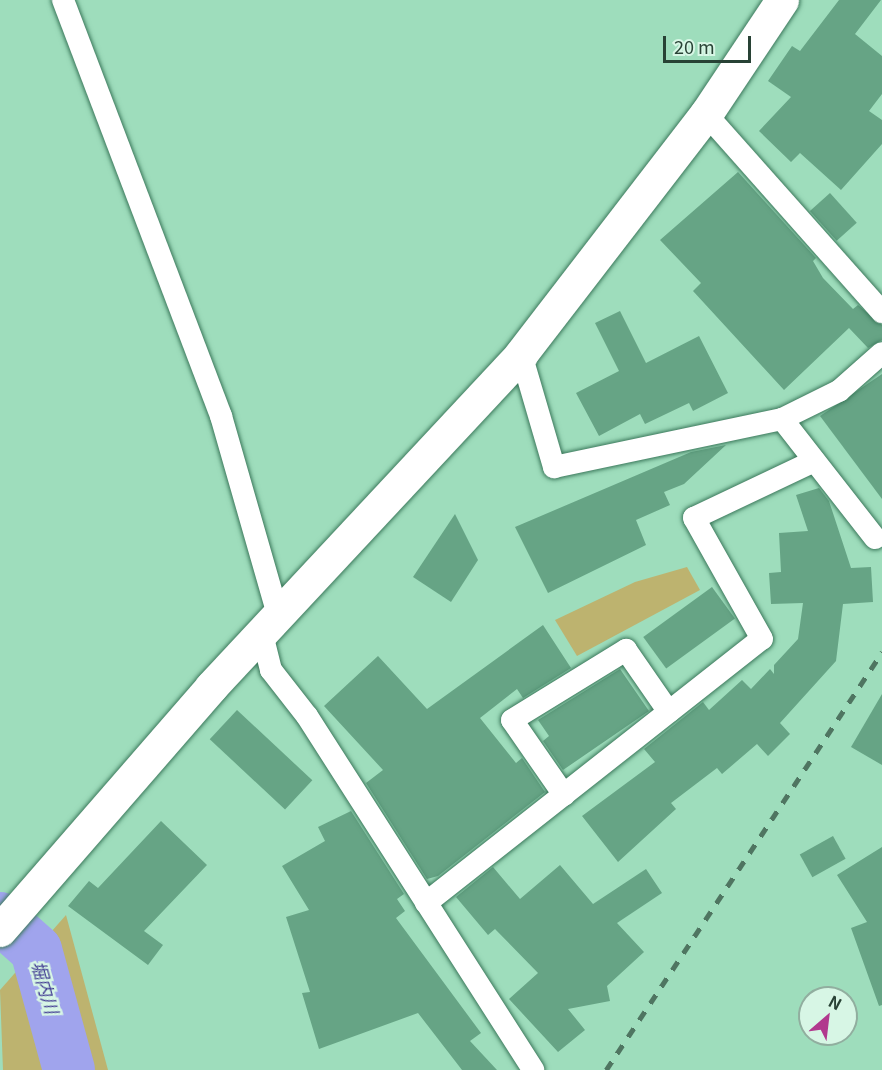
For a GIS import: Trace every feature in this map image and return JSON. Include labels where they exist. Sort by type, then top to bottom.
[{"type":"street","points":[[63,0],[221,416],[270,626],[271,670],[426,903],[533,1070]]},
{"type":"street","points":[[10,918],[270,626],[521,354],[706,114],[782,0]]},
{"type":"street","points":[[706,114],[882,312]]},
{"type":"street","points":[[521,354],[554,467],[782,419],[839,391],[882,353]]},
{"type":"street","points":[[782,419],[875,538]]},
{"type":"street","points":[[426,903],[762,639],[694,518],[814,461]]},
{"type":"street","points":[[564,795],[512,720],[626,650],[669,712]]},
{"type":"shaded area","points":[[687,567],[700,590],[577,656],[555,620],[635,582]]},
{"type":"shaded area","points":[[66,915],[108,1070],[3,1070],[0,990]]},
{"type":"building","points":[[839,0],[881,0],[855,34],[882,56],[882,94],[869,111],[882,120],[882,144],[841,190],[800,153],[791,162],[759,131],[791,97],[768,81],[792,46],[800,51]]},
{"type":"building","points":[[738,172],[816,258],[813,261],[823,278],[853,309],[858,305],[882,325],[882,340],[868,348],[849,328],[784,390],[693,291],[701,283],[660,240]]},
{"type":"building","points":[[830,193],[857,223],[837,241],[810,211]]},
{"type":"building","points":[[620,311],[646,363],[699,336],[728,393],[693,411],[689,403],[645,424],[640,414],[599,436],[576,393],[619,371],[595,323]]},
{"type":"building","points":[[882,374],[882,499],[820,416]]},
{"type":"building","points":[[726,445],[684,484],[664,492],[670,505],[636,520],[646,545],[548,593],[515,527],[691,452]]},
{"type":"building","points":[[819,488],[829,501],[851,568],[871,567],[873,602],[843,604],[836,661],[780,723],[790,734],[768,756],[757,744],[722,774],[717,768],[671,803],[676,809],[618,862],[582,816],[655,762],[644,749],[703,702],[709,710],[742,680],[751,689],[770,669],[774,674],[774,665],[798,639],[803,603],[771,604],[769,573],[781,572],[779,533],[808,531],[796,495]]},
{"type":"building","points":[[455,514],[478,560],[451,602],[413,577]]},
{"type":"building","points":[[712,587],[735,619],[666,669],[643,637]]},
{"type":"building","points":[[543,625],[571,668],[523,698],[517,689],[480,718],[516,763],[522,758],[545,792],[438,876],[427,879],[366,783],[383,770],[324,706],[378,656],[427,709]]},
{"type":"building","points":[[620,669],[649,711],[563,770],[543,741],[549,736],[538,720]]},
{"type":"building","points":[[882,694],[882,765],[851,747]]},
{"type":"building","points":[[237,710],[312,780],[285,809],[210,739]]},
{"type":"building","points":[[351,811],[404,894],[397,899],[405,911],[396,918],[481,1033],[470,1041],[497,1070],[462,1070],[418,1013],[319,1049],[302,993],[310,992],[286,917],[309,910],[282,866],[325,841],[318,827]]},
{"type":"building","points":[[161,821],[207,865],[144,931],[163,945],[148,965],[68,906],[89,881],[98,888]]},
{"type":"building","points":[[833,836],[846,859],[812,877],[800,854]]},
{"type":"building","points":[[882,847],[882,1005],[879,1006],[851,928],[867,922],[837,875]]},
{"type":"building","points":[[560,865],[593,904],[646,869],[662,893],[617,923],[644,952],[607,986],[610,1001],[568,1009],[585,1030],[558,1052],[509,999],[538,973],[495,929],[488,935],[456,897],[493,867],[520,899]]},
{"type":"waterway","name":"堀内川","points":[[0,918],[36,950],[69,1070]]},
{"type":"railway","points":[[606,1070],[882,652]]}]
